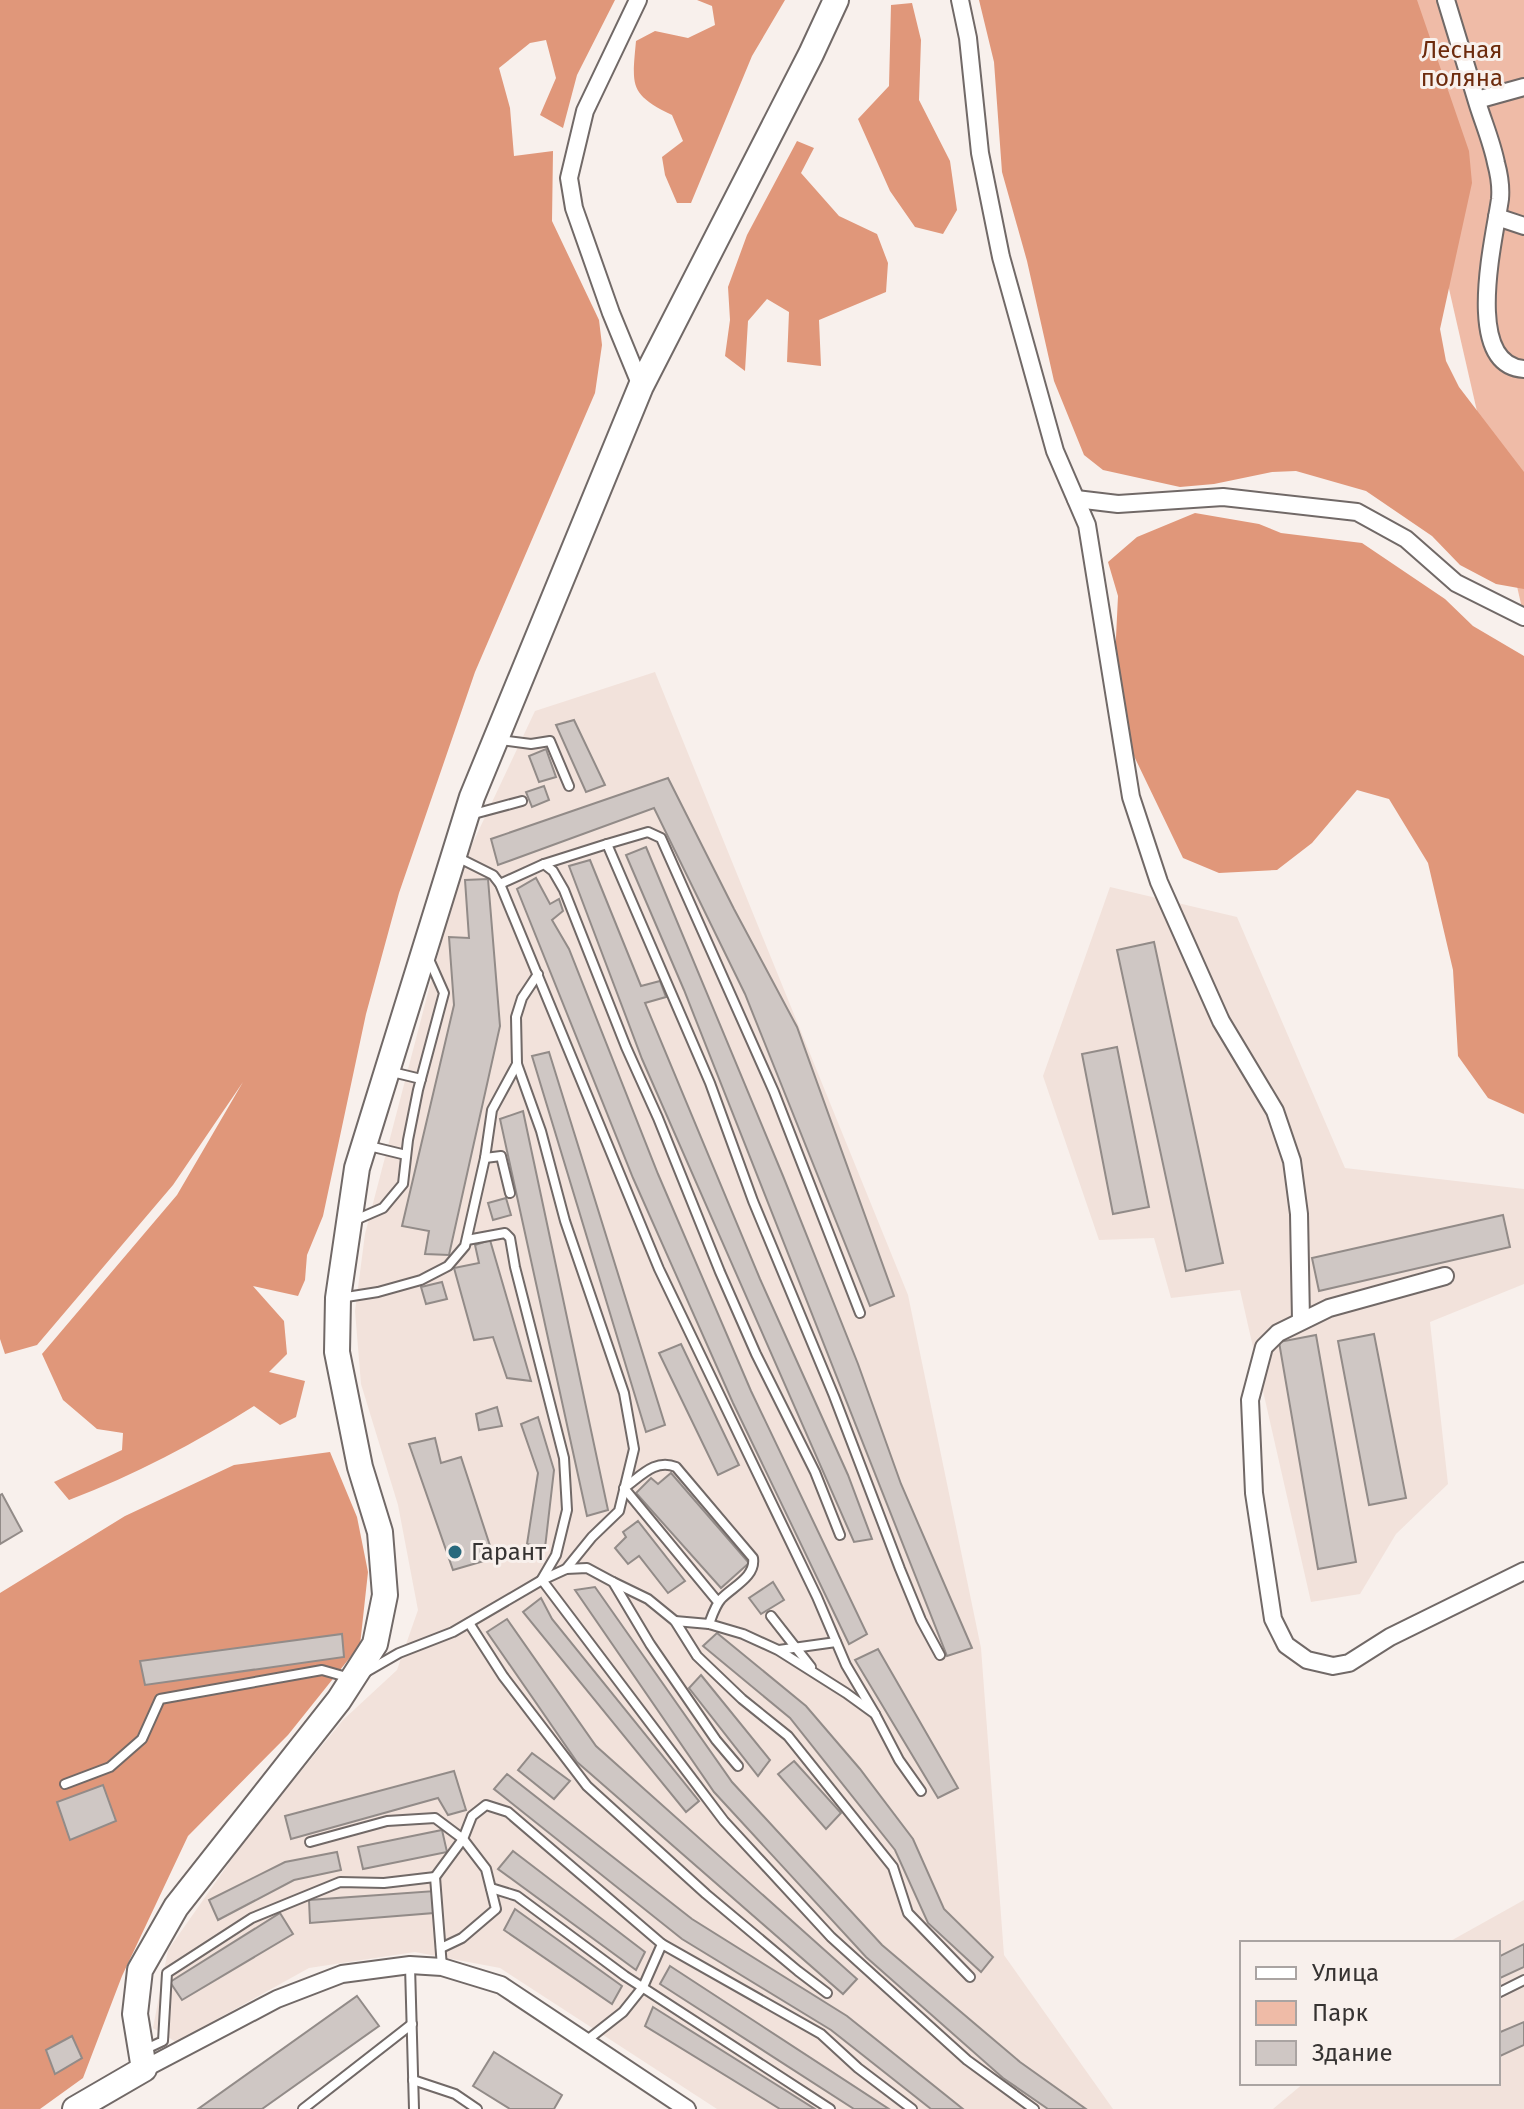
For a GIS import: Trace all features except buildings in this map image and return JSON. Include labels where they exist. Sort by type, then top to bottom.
[{"type":"street","points":[[638,0],[585,111],[569,178],[574,208],[641,386]]},
{"type":"street","points":[[143,2060],[135,2014],[140,1970],[176,1907],[339,1700],[375,1644],[385,1595],[380,1532],[360,1467],[337,1352],[338,1298],[357,1168],[466,816],[641,386],[836,0]]},
{"type":"street","points":[[960,0],[968,38],[980,153],[1001,257],[1055,451],[1087,525],[1131,797],[1159,882],[1215,1007],[1275,1111],[1292,1161],[1299,1214],[1301,1320]]},
{"type":"street","points":[[1446,0],[1496,162],[1501,196],[1491,246],[1486,310],[1493,344],[1502,360],[1524,369]]},
{"type":"street","points":[[1477,100],[1524,87]]},
{"type":"street","points":[[1497,217],[1524,226]]},
{"type":"street","points":[[1076,499],[1118,504],[1223,497],[1357,512],[1406,539],[1456,583],[1524,617]]},
{"type":"street","points":[[1445,1276],[1329,1308],[1278,1333],[1264,1347],[1250,1400],[1254,1493],[1273,1619],[1286,1645],[1307,1660],[1333,1666],[1349,1663],[1390,1637],[1524,1571]]},
{"type":"street","points":[[75,2109],[143,2060],[277,1999],[342,1974],[410,1965],[442,1967],[501,1985],[687,2109]]},
{"type":"lane","points":[[495,739],[531,744],[550,741],[569,786]]},
{"type":"lane","points":[[466,816],[522,801]]},
{"type":"lane","points":[[500,884],[544,864],[648,832],[661,838],[768,1079],[860,1313]]},
{"type":"lane","points":[[607,844],[710,1083],[753,1201],[834,1396],[900,1569],[921,1620],[940,1655]]},
{"type":"lane","points":[[453,856],[493,875],[500,884],[659,1269],[836,1642],[899,1760],[921,1791]]},
{"type":"lane","points":[[544,864],[553,871],[564,890],[720,1272],[756,1354],[815,1472],[840,1535]]},
{"type":"lane","points":[[349,1223],[383,1208],[403,1184],[421,1079],[444,993],[424,950]]},
{"type":"lane","points":[[538,974],[522,998],[516,1017],[517,1064],[541,1131],[565,1221],[624,1393],[634,1449],[619,1511],[566,1569]]},
{"type":"lane","points":[[338,1298],[378,1292],[421,1280],[448,1266],[465,1246],[485,1158],[492,1110],[517,1064]]},
{"type":"lane","points":[[387,1071],[421,1079]]},
{"type":"lane","points":[[364,1145],[406,1155]]},
{"type":"lane","points":[[485,1158],[501,1156],[510,1193]]},
{"type":"lane","points":[[467,1240],[505,1233],[510,1238],[564,1458],[567,1510],[556,1555],[542,1580]]},
{"type":"lane","points":[[624,1488],[656,1464],[668,1463],[676,1467],[753,1558],[754,1566],[750,1574],[718,1602],[709,1624]]},
{"type":"lane","points":[[624,1488],[718,1602]]},
{"type":"lane","points":[[65,1784],[110,1767],[142,1739],[160,1699],[322,1670],[353,1678],[399,1653],[469,1623],[542,1580],[566,1569],[587,1568],[648,1599],[675,1621],[697,1656],[742,1699],[788,1736],[893,1867],[908,1913],[970,1977]]},
{"type":"lane","points":[[542,1580],[724,1821],[831,1937],[967,2060],[1034,2109]]},
{"type":"lane","points":[[613,1582],[650,1644],[716,1740],[738,1766]]},
{"type":"lane","points":[[771,1616],[814,1671]]},
{"type":"lane","points":[[675,1621],[709,1624],[743,1634],[778,1650],[875,1714]]},
{"type":"lane","points":[[469,1623],[503,1676],[587,1786],[706,1894],[827,1993]]},
{"type":"lane","points":[[778,1650],[836,1642]]},
{"type":"lane","points":[[442,1967],[435,1877],[463,1839],[472,1816],[486,1805],[508,1812],[662,1944],[821,2034],[858,2068],[912,2109]]},
{"type":"lane","points":[[310,1842],[387,1821],[435,1818],[463,1839],[486,1869],[496,1909],[462,1938],[441,1948]]},
{"type":"lane","points":[[143,2060],[163,2041],[167,1973],[252,1918],[340,1882],[384,1883],[435,1877]]},
{"type":"lane","points":[[491,1888],[517,1896],[643,1987],[830,2109]]},
{"type":"lane","points":[[586,2041],[623,2012],[643,1987],[662,1944]]},
{"type":"lane","points":[[410,1965],[414,2109]]},
{"type":"lane","points":[[1500,1992],[1524,1980]]},
{"type":"lane","points":[[303,2109],[412,2024]]},
{"type":"lane","points":[[413,2080],[455,2094],[477,2109]]},
{"type":"shaded area","points":[[0,0],[615,0],[577,75],[563,128],[540,115],[556,78],[546,40],[530,43],[499,68],[510,108],[514,156],[553,151],[552,221],[599,320],[602,345],[595,393],[475,672],[399,893],[366,1014],[323,1216],[307,1255],[305,1280],[298,1296],[253,1286],[284,1321],[287,1354],[269,1372],[305,1381],[296,1417],[280,1425],[254,1406],[164,1458],[69,1500],[54,1482],[122,1450],[123,1433],[97,1429],[63,1400],[42,1354],[177,1195],[243,1082],[173,1185],[37,1345],[5,1354],[0,1339]]},
{"type":"shaded area","points":[[697,0],[785,0],[752,56],[691,203],[677,203],[665,175],[662,157],[683,141],[672,115],[648,101],[636,87],[636,41],[655,31],[688,38],[715,25],[712,6]]},
{"type":"shaded area","points":[[979,0],[1417,0],[1469,151],[1472,183],[1440,329],[1446,361],[1459,387],[1524,472],[1524,589],[1496,584],[1460,565],[1432,536],[1366,491],[1296,471],[1180,487],[1103,470],[1084,455],[1054,381],[1027,261],[1002,172],[994,62]]},
{"type":"shaded area","points":[[912,3],[921,40],[919,100],[950,161],[957,210],[943,234],[915,227],[890,191],[858,119],[889,86],[891,5]]},
{"type":"shaded area","points":[[797,141],[814,148],[801,173],[839,216],[877,234],[888,263],[886,292],[819,320],[821,366],[787,362],[789,312],[767,299],[748,321],[745,371],[725,356],[730,320],[728,287],[747,235]]},
{"type":"shaded area","points":[[1195,513],[1259,524],[1281,533],[1362,543],[1445,599],[1473,626],[1524,656],[1524,1114],[1488,1098],[1458,1056],[1453,970],[1428,863],[1389,799],[1357,790],[1312,843],[1277,870],[1219,873],[1183,858],[1121,729],[1114,679],[1118,596],[1108,562],[1137,537]]},
{"type":"shaded area","points":[[655,672],[908,1295],[981,1648],[1004,1955],[1113,2109],[717,2109],[500,1968],[415,1952],[309,1968],[176,2042],[153,2028],[168,1950],[248,1836],[343,1720],[397,1670],[418,1610],[398,1505],[361,1384],[355,1311],[365,1234],[460,870],[535,711]]},
{"type":"shaded area","points":[[1110,887],[1237,917],[1345,1168],[1524,1189],[1524,1284],[1430,1322],[1448,1484],[1396,1534],[1360,1594],[1311,1602],[1240,1290],[1171,1298],[1154,1238],[1099,1240],[1043,1076]]},
{"type":"shaded area","points":[[330,1452],[357,1517],[368,1572],[360,1645],[288,1735],[188,1836],[122,1976],[83,2078],[40,2109],[0,2109],[0,1593],[125,1516],[234,1465]]},
{"type":"shaded area","points":[[1524,1900],[1524,2109],[1273,2109],[1302,2085],[1500,2085],[1500,1941],[1451,1941]]},
{"type":"green space","name":"Лесная поляна","points":[[1383,0],[1524,0],[1524,617]]},
{"type":"place","name":"Гарант","points":[[455,1552]]}]
